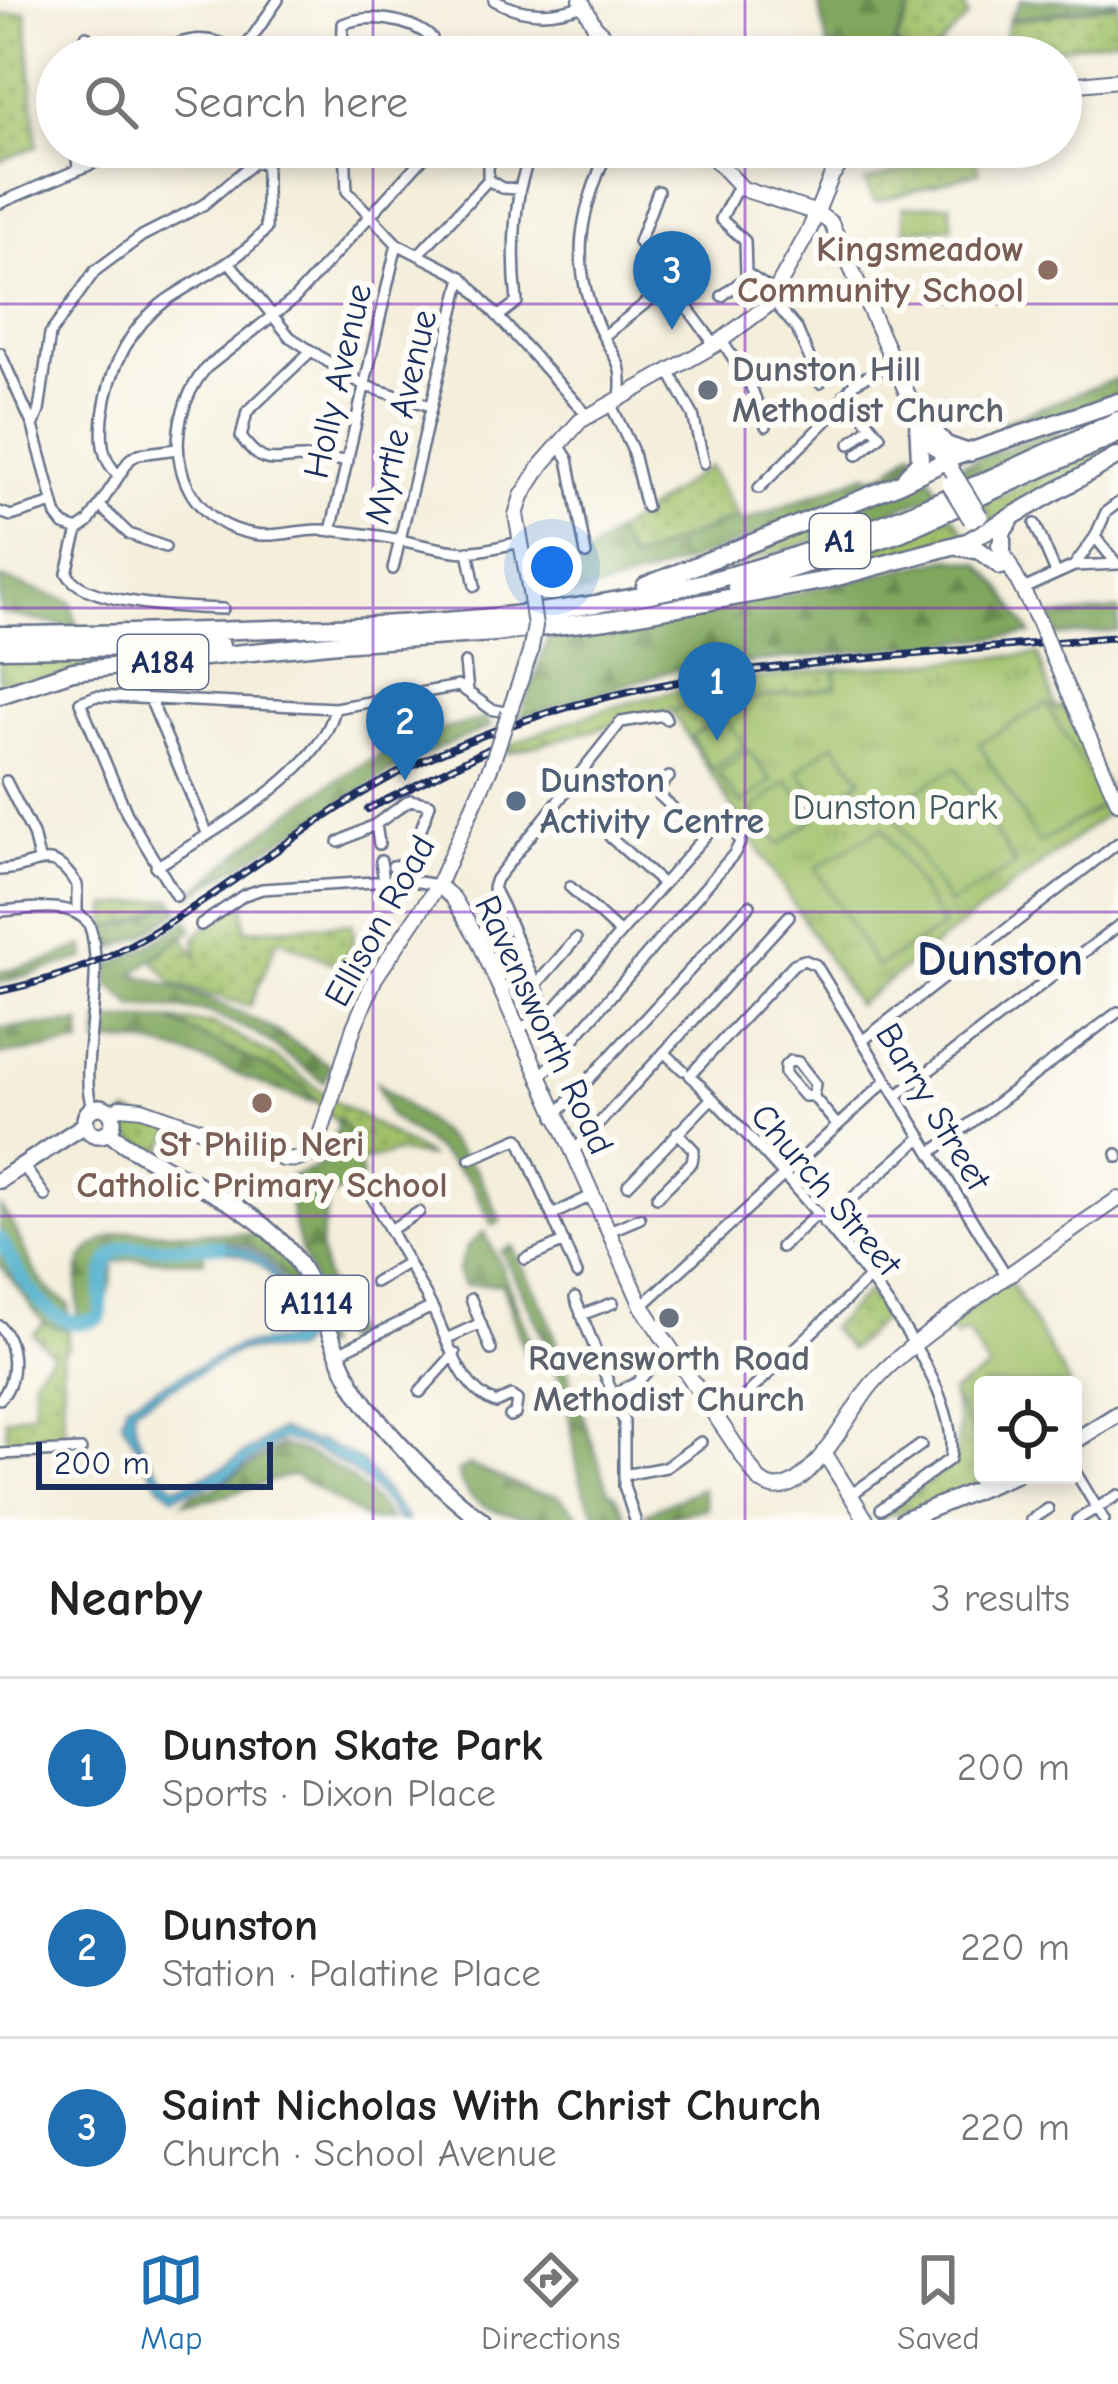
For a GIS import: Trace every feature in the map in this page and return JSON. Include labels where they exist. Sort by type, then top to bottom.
[{"type":"highway","points":[[546,613],[689,571],[941,463],[1118,402]]},
{"type":"highway","points":[[914,413],[946,445],[969,453]]},
{"type":"highway","points":[[896,485],[920,461],[914,413]]},
{"type":"highway","name":"A1","points":[[0,635],[347,627],[546,613],[697,584],[848,539],[1118,420]]},
{"type":"highway","name":"A1","points":[[0,649],[330,644],[494,634],[608,620],[844,554],[979,499],[1118,434]]},
{"type":"highway","points":[[952,548],[980,525],[1014,516],[1118,456]]},
{"type":"highway","points":[[608,620],[821,581],[952,548],[976,549],[1001,558],[1002,532],[1014,516]]},
{"type":"highway","name":"A1","points":[[0,626],[51,635]]},
{"type":"highway","name":"A184","points":[[0,695],[73,671],[330,644]]},
{"type":"main road","name":"A1114","points":[[97,1115],[113,1123],[108,1132],[243,1213],[287,1249],[308,1283],[350,1381],[379,1420],[482,1520]]},
{"type":"main road","points":[[0,1180],[97,1115]]},
{"type":"main road","points":[[1082,1436],[1118,1414]]},
{"type":"main road","points":[[903,1520],[992,1484]]},
{"type":"street","points":[[254,36],[278,0]]},
{"type":"street","points":[[494,0],[515,10],[542,14],[582,2],[604,36]]},
{"type":"street","points":[[340,36],[348,20],[384,18],[430,36]]},
{"type":"street","points":[[1082,84],[1118,80]]},
{"type":"street","points":[[0,203],[83,168]]},
{"type":"street","points":[[33,426],[50,334],[95,271],[142,236],[203,205],[248,168]]},
{"type":"street","points":[[119,476],[107,462],[101,440],[112,369],[130,336],[167,300],[230,262],[266,229],[266,168]]},
{"type":"street","points":[[345,168],[346,191],[398,244],[462,277],[589,416]]},
{"type":"street","points":[[414,168],[272,317],[194,382],[179,413],[177,449],[189,487],[205,508],[232,527],[271,535],[332,531],[400,537],[458,552],[518,542],[516,514],[522,496],[559,445],[589,416],[719,343],[770,293],[838,168]]},
{"type":"street","points":[[418,255],[488,180],[488,168]]},
{"type":"street","points":[[499,316],[517,302],[513,262],[519,189],[528,168]]},
{"type":"street","points":[[601,168],[580,225],[584,289],[622,368],[616,402],[646,507]]},
{"type":"street","points":[[722,168],[739,186],[817,213],[831,223],[928,442],[1038,620],[1116,792]]},
{"type":"street","points":[[488,180],[502,188],[519,189]]},
{"type":"street","points":[[739,186],[716,219],[745,241],[743,263],[748,276],[770,293],[796,329],[820,383]]},
{"type":"street","points":[[658,191],[639,242],[750,384],[766,426]]},
{"type":"street","name":"Holly Avenue","points":[[332,531],[398,244]]},
{"type":"street","points":[[230,262],[290,337],[365,386],[431,406]]},
{"type":"street","points":[[722,296],[748,276]]},
{"type":"street","name":"Myrtle Avenue","points":[[393,568],[462,277]]},
{"type":"street","points":[[604,336],[670,284]]},
{"type":"street","points":[[311,351],[247,412],[242,437],[256,457],[277,463],[304,458],[347,461]]},
{"type":"street","points":[[0,353],[33,426],[60,522],[78,530]]},
{"type":"street","points":[[759,488],[829,418],[854,383],[891,364]]},
{"type":"street","points":[[670,373],[693,415],[704,463]]},
{"type":"street","points":[[20,395],[42,393]]},
{"type":"street","points":[[845,394],[880,436],[857,455]]},
{"type":"street","points":[[850,444],[871,426]]},
{"type":"street","points":[[559,445],[568,459],[586,554]]},
{"type":"street","points":[[177,449],[130,459],[88,523],[78,530],[67,567],[70,581],[81,589],[161,605],[224,609]]},
{"type":"street","points":[[0,512],[11,515],[53,503]]},
{"type":"street","points":[[1074,566],[1106,512],[1118,503]]},
{"type":"street","points":[[100,506],[129,534],[165,548]]},
{"type":"street","points":[[1035,524],[1056,573]]},
{"type":"street","points":[[1095,537],[1118,564]]},
{"type":"street","name":"Ellison Road","points":[[97,1115],[134,1106],[294,1160],[310,1154],[318,1144],[374,978],[438,885],[490,766],[530,653],[536,626],[518,542]]},
{"type":"street","points":[[469,551],[475,586]]},
{"type":"street","points":[[1020,588],[1074,566],[1118,564]]},
{"type":"street","points":[[465,663],[468,691]]},
{"type":"street","points":[[176,896],[127,814],[80,702],[96,696],[334,708],[459,686],[491,709],[509,713]]},
{"type":"street","points":[[150,699],[208,835]]},
{"type":"street","points":[[156,867],[225,826],[304,760],[332,724],[334,708]]},
{"type":"street","points":[[564,1051],[493,887],[621,722],[664,715],[667,719]]},
{"type":"street","points":[[669,777],[658,795],[704,837]]},
{"type":"street","points":[[6,781],[33,834],[39,859]]},
{"type":"street","points":[[339,842],[410,800],[430,804],[408,865],[393,866]]},
{"type":"street","points":[[517,1029],[547,1016],[704,837],[720,822],[729,825],[741,841],[734,854],[538,1080]]},
{"type":"street","points":[[376,824],[379,844]]},
{"type":"street","points":[[610,837],[663,884]]},
{"type":"street","points":[[862,1041],[1118,843]]},
{"type":"street","points":[[0,870],[39,859],[56,862],[77,885],[77,912]]},
{"type":"street","points":[[381,861],[384,881]]},
{"type":"street","points":[[201,925],[256,890],[418,880],[438,885]]},
{"type":"street","name":"Ravensworth Road","points":[[438,885],[453,898],[478,939],[642,1306],[763,1484],[775,1490],[790,1487],[824,1452]]},
{"type":"street","points":[[570,887],[620,933]]},
{"type":"street","points":[[554,1117],[750,905]]},
{"type":"street","points":[[478,939],[503,908]]},
{"type":"street","points":[[0,911],[77,912],[89,923],[96,994],[88,1093],[97,1115]]},
{"type":"street","points":[[572,1153],[789,916]]},
{"type":"street","points":[[896,1096],[1118,926]]},
{"type":"street","points":[[535,986],[576,939]]},
{"type":"street","points":[[490,966],[518,952]]},
{"type":"street","name":"Barry Street","points":[[686,1072],[794,964],[804,960],[816,965],[1006,1274]]},
{"type":"street","points":[[931,1153],[1118,1012]]},
{"type":"street","name":"Church Street","points":[[664,1052],[784,1172],[916,1343],[944,1402],[951,1456],[881,1509]]},
{"type":"street","points":[[642,1306],[886,1081]]},
{"type":"street","points":[[813,1096],[837,1125]]},
{"type":"street","points":[[628,1185],[712,1098]]},
{"type":"street","points":[[657,1197],[692,1162],[694,1150],[676,1132]]},
{"type":"street","name":"Ravensworth Road","points":[[470,1159],[519,1138],[577,1274]]},
{"type":"street","points":[[781,1247],[922,1138]]},
{"type":"street","points":[[22,1164],[45,1196]]},
{"type":"street","points":[[367,1188],[467,1382],[496,1403],[511,1396],[517,1400],[515,1414],[510,1416]]},
{"type":"street","name":"Ravensworth Road","points":[[552,1215],[591,1196]]},
{"type":"street","points":[[866,1520],[824,1452],[874,1382],[1006,1274],[1118,1199]]},
{"type":"street","points":[[390,1230],[419,1212]]},
{"type":"street","points":[[607,1232],[640,1217]]},
{"type":"street","points":[[525,1259],[564,1242]]},
{"type":"street","points":[[375,1282],[407,1263]]},
{"type":"street","points":[[718,1416],[867,1280]]},
{"type":"street","points":[[575,1298],[626,1432],[624,1474],[635,1520]]},
{"type":"street","points":[[471,1299],[491,1350]]},
{"type":"street","points":[[581,1315],[613,1303]]},
{"type":"street","points":[[337,1353],[432,1307]]},
{"type":"street","points":[[448,1338],[481,1323]]},
{"type":"street","points":[[0,1326],[14,1354],[8,1391],[0,1400]]},
{"type":"street","points":[[420,1392],[454,1353]]},
{"type":"street","points":[[613,1394],[638,1382],[653,1364]]},
{"type":"street","points":[[624,1474],[666,1467],[701,1442]]},
{"type":"street","points":[[849,1496],[922,1445]]},
{"type":"street","points":[[0,1454],[81,1450]]},
{"type":"street","points":[[1082,1484],[1104,1520]]},
{"type":"street","points":[[1077,1520],[1118,1495]]},
{"type":"street","points":[[1034,1519],[1048,1510]]},
{"type":"green space","points":[[818,0],[914,0],[898,36],[826,36]]},
{"type":"green space","points":[[915,0],[933,7],[940,0],[961,0],[968,17],[950,36],[899,36]]},
{"type":"green space","points":[[1021,0],[1118,0],[1118,2],[1009,20]]},
{"type":"green space","points":[[1118,4],[1118,38],[1082,44],[1082,36],[1005,36],[1009,22]]},
{"type":"green space","points":[[26,12],[36,146],[0,161],[0,15]]},
{"type":"green space","points":[[911,168],[978,168],[979,172],[875,202],[865,182]]},
{"type":"green space","points":[[951,204],[952,227],[905,230],[903,207]]},
{"type":"green space","points":[[1118,378],[1118,395],[990,440],[1002,422]]},
{"type":"green space","points":[[1054,431],[1062,438],[968,480],[958,465]]},
{"type":"green space","points":[[1118,441],[1118,451],[993,523],[982,504]]},
{"type":"green space","points":[[913,450],[915,461],[908,471],[772,529],[634,579],[539,602],[538,590],[565,583],[564,574],[615,533],[631,561],[738,516],[742,522],[867,474],[887,472]]},
{"type":"green space","points":[[709,466],[738,516],[631,561],[615,533]]},
{"type":"green space","points":[[930,476],[939,493],[818,539],[812,525]]},
{"type":"green space","points":[[953,515],[967,536],[804,580],[764,583]]},
{"type":"green space","points":[[812,525],[818,539],[706,575],[704,570]]},
{"type":"green space","points":[[950,558],[979,563],[1002,588],[1031,634],[673,670],[520,718],[548,638],[666,622]]},
{"type":"green space","points":[[0,578],[71,602],[77,628],[0,613]]},
{"type":"green space","points":[[1118,610],[1118,631],[1057,636],[1051,617]]},
{"type":"green space","name":"Dunston Park","points":[[1038,654],[1056,709],[1063,706],[1117,806],[857,1005],[671,710],[836,687],[836,669]]},
{"type":"green space","points":[[131,655],[132,659],[0,690],[0,656]]},
{"type":"green space","points":[[836,669],[836,687],[671,710],[507,753],[508,746],[630,702],[708,685]]},
{"type":"green space","points":[[1046,704],[1106,803],[1039,843],[979,744]]},
{"type":"green space","points":[[722,715],[744,746],[712,770],[691,737]]},
{"type":"green space","points":[[486,718],[490,727],[412,759],[190,896],[265,832],[349,772],[415,738]]},
{"type":"green space","points":[[834,743],[862,779],[826,807],[798,771]]},
{"type":"green space","points":[[748,750],[772,781],[741,804],[718,774]]},
{"type":"green space","points":[[956,767],[1015,865],[949,905],[890,807]]},
{"type":"green space","points":[[788,781],[816,817],[780,845],[752,810]]},
{"type":"green space","points":[[883,827],[943,927],[876,967],[816,868]]},
{"type":"green space","points":[[244,900],[245,930],[352,923],[354,938],[342,967],[278,939],[250,1006],[174,984],[152,959],[183,937],[197,957],[195,938],[203,928]]},
{"type":"green space","points":[[174,901],[142,919],[108,926],[107,907]]},
{"type":"green space","points":[[174,901],[180,910],[143,936],[103,953],[108,926],[129,925]]},
{"type":"green space","points":[[188,919],[192,930],[133,974],[212,1000],[282,1035],[330,1066],[324,1082],[256,1033],[206,1011],[133,1006],[107,982],[107,968]]},
{"type":"green space","points":[[84,946],[86,958],[0,983],[0,972]]},
{"type":"green space","points":[[99,1020],[169,1020],[304,1086],[315,1102],[180,1052],[125,1042],[98,1044]]},
{"type":"green space","points":[[169,1020],[214,1024],[275,1057],[335,1101],[430,1157],[396,1152],[356,1163],[342,1128],[304,1086]]},
{"type":"green space","points":[[81,1023],[81,1044],[0,1055],[0,1028]]},
{"type":"green space","points":[[377,1083],[438,1130],[478,1172],[501,1221],[492,1225],[472,1183],[389,1115]]},
{"type":"green space","points":[[128,1113],[173,1130],[160,1156],[129,1137],[121,1120]]},
{"type":"green space","points":[[339,1119],[352,1138],[363,1178],[329,1197],[320,1245],[325,1276],[352,1335],[341,1342],[305,1261],[290,1198],[291,1176],[326,1158]]},
{"type":"green space","points":[[0,1207],[42,1282],[69,1305],[68,1330],[44,1323],[0,1264]]},
{"type":"green space","points":[[129,1231],[260,1234],[283,1252],[324,1346],[316,1349],[311,1344],[278,1270],[257,1251],[232,1241],[202,1241],[204,1261],[131,1259],[114,1263],[106,1301],[78,1327],[80,1265],[95,1245]]},
{"type":"green space","points":[[484,1232],[536,1355],[526,1356],[502,1284],[464,1285],[458,1271],[467,1247]]},
{"type":"green space","points":[[512,1246],[547,1314],[609,1491],[626,1516],[621,1520],[601,1520],[584,1491],[559,1377],[501,1251]]},
{"type":"green space","points":[[1008,1278],[1065,1376],[978,1376],[989,1369],[967,1332],[956,1337],[947,1327]]},
{"type":"green space","points":[[867,1292],[887,1315],[850,1350],[830,1328]]},
{"type":"green space","points":[[47,1321],[68,1330],[68,1347],[62,1352],[64,1440],[6,1448],[6,1419],[34,1411],[34,1375],[53,1354],[33,1334]]},
{"type":"green space","points":[[974,1378],[974,1435],[951,1393]]},
{"type":"green space","points":[[951,1393],[974,1434],[974,1484],[978,1484],[918,1508],[877,1518],[956,1462],[959,1424]]},
{"type":"green space","points":[[281,1445],[342,1472],[390,1520],[368,1520],[294,1475],[211,1499],[183,1502],[192,1494],[215,1489]]},
{"type":"green space","points":[[469,1465],[531,1491],[557,1495],[579,1520],[525,1517],[489,1508],[463,1487],[458,1471]]},
{"type":"green space","points":[[702,1488],[707,1508],[654,1520],[644,1514]]},
{"type":"water","points":[[206,1242],[228,1244],[261,1258],[282,1284],[303,1338],[294,1351],[241,1350],[135,1407],[136,1427],[153,1463],[177,1487],[223,1468],[280,1430],[318,1440],[361,1461],[407,1520],[397,1520],[375,1491],[348,1468],[282,1439],[225,1479],[173,1496],[158,1484],[122,1420],[127,1403],[238,1346],[286,1340],[294,1334],[284,1298],[268,1272],[243,1256],[206,1249]]},
{"type":"waterway","points":[[0,1239],[40,1300],[67,1320],[83,1322],[100,1317],[106,1266],[118,1252],[128,1247],[220,1246]]},
{"type":"railway","points":[[0,991],[113,954],[190,910],[375,786],[472,739],[530,718],[706,677],[1118,637]]},
{"type":"railway","points":[[368,809],[491,748]]},
{"type":"place","name":"Kingsmeadow Community School","points":[[1048,270]]},
{"type":"place","name":"Saint Nicholas With Christ Church","points":[[672,330]]},
{"type":"place","name":"Dunston Hill Methodist Church","points":[[708,390]]},
{"type":"place","name":"Dunston Skate Park","points":[[717,741]]},
{"type":"place","name":"Dunston","points":[[405,781]]},
{"type":"place","name":"Dunston Activity Centre","points":[[516,801]]},
{"type":"place","name":"St Philip Neri Catholic Primary School","points":[[262,1103]]},
{"type":"place","name":"Ravensworth Road Methodist Church","points":[[669,1318]]},
{"type":"district","name":"Dunston","points":[[1000,959]]}]
